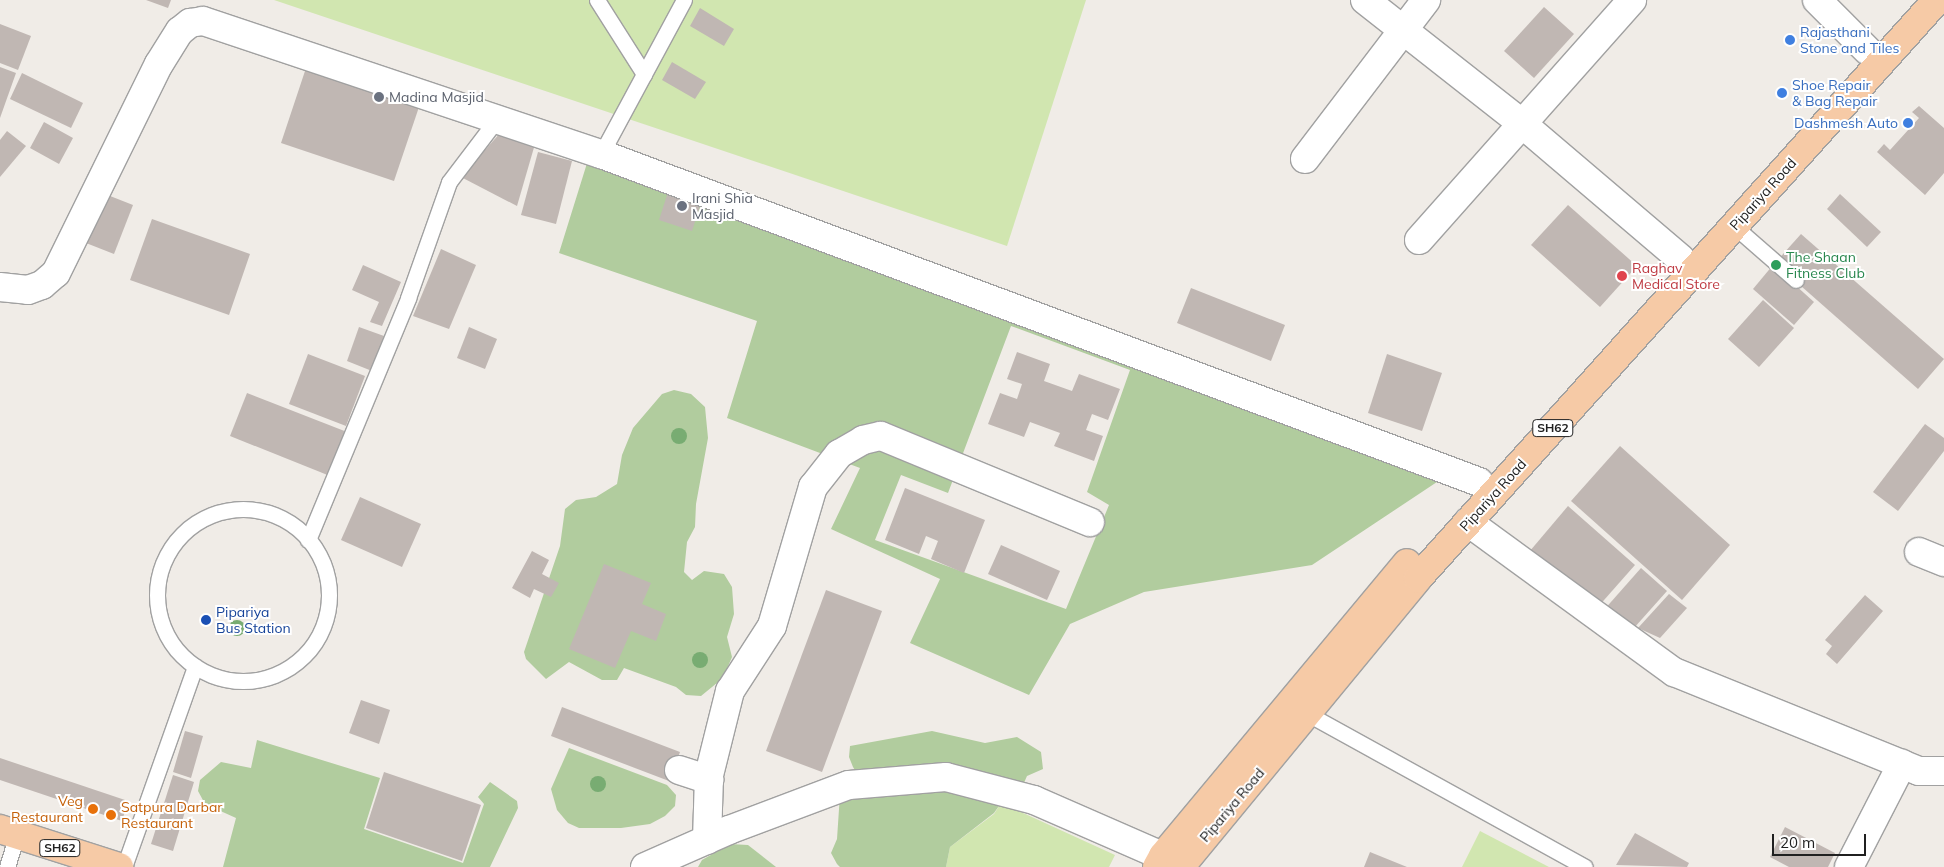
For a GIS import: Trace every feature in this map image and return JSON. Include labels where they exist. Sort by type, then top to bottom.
[{"type":"main road","name":"Pipariya Road","points":[[1174,864],[1308,714],[1418,578],[1461,516],[1479,482],[1912,0]]},
{"type":"main road","name":"Pipariya Road","points":[[1174,864],[1461,516],[1734,226],[1937,0]]},
{"type":"main road","name":"SH62","points":[[8,832],[119,867]]},
{"type":"street","points":[[1365,0],[1520,122],[1681,258]]},
{"type":"street","points":[[1305,159],[1404,32],[1426,0]]},
{"type":"street","points":[[1419,240],[1520,122],[1632,0]]},
{"type":"street","points":[[1817,0],[1867,50]]},
{"type":"street","points":[[0,287],[28,290],[42,285],[56,273],[159,64],[180,31],[190,23],[203,21],[601,154],[1479,482]]},
{"type":"street","points":[[707,840],[709,780],[730,691],[772,626],[813,487],[826,466],[843,451],[863,440],[881,436],[1090,522]]},
{"type":"street","points":[[1461,516],[1674,672],[1919,771],[1944,771]]},
{"type":"street","points":[[1919,552],[1944,562]]},
{"type":"street","points":[[1849,867],[1902,764]]},
{"type":"street","points":[[679,770],[709,780]]},
{"type":"street","points":[[645,867],[707,840],[848,784],[946,777],[1034,800],[1174,864]]},
{"type":"lane","points":[[597,0],[644,74]]},
{"type":"lane","points":[[601,154],[684,0]]},
{"type":"lane","points":[[308,540],[408,298],[449,182],[497,119]]},
{"type":"lane","points":[[1734,226],[1796,280]]},
{"type":"lane","points":[[249,508],[276,514],[301,530],[308,540],[319,552],[329,580],[329,608],[320,636],[302,659],[278,674],[250,681],[221,678],[194,666],[174,647],[161,622],[157,594],[161,566],[174,542],[195,522],[220,511],[249,508]]},
{"type":"lane","points":[[124,867],[194,666]]},
{"type":"lane","points":[[1308,714],[1585,867]]},
{"type":"lane","points":[[7,867],[8,832]]},
{"type":"green space","points":[[274,0],[1086,0],[1007,246]]},
{"type":"green space","points":[[588,160],[1443,478],[1312,565],[1144,592],[1070,624],[1029,695],[910,643],[940,579],[831,529],[860,468],[727,418],[757,321],[559,253]],"holes":[[[1011,326],[1130,370],[1087,492],[1109,505],[1066,609],[875,540],[901,475],[948,493]]]},
{"type":"green space","points":[[674,390],[691,394],[705,407],[708,438],[696,504],[695,527],[687,542],[684,572],[692,580],[704,571],[724,574],[732,587],[734,614],[727,637],[732,657],[723,678],[701,696],[686,695],[676,687],[624,668],[617,680],[602,680],[569,662],[546,679],[526,659],[524,652],[560,546],[565,509],[576,500],[596,497],[617,484],[622,455],[633,428],[662,394]]},
{"type":"green space","points":[[932,731],[985,743],[1017,737],[1041,752],[1043,769],[1027,776],[1020,792],[860,778],[849,757],[850,746]]},
{"type":"green space","points":[[257,740],[380,778],[364,829],[463,863],[484,804],[478,797],[490,782],[517,801],[518,808],[490,867],[223,867],[236,818],[205,804],[198,791],[200,780],[221,762],[251,768]]},
{"type":"green space","points":[[569,748],[667,785],[676,795],[675,806],[665,816],[650,824],[621,828],[579,828],[568,823],[557,810],[551,789]]},
{"type":"green space","points":[[931,786],[1001,803],[994,813],[950,847],[946,867],[840,867],[837,864],[831,853],[837,839],[840,794]]},
{"type":"green space","points":[[1001,803],[1115,855],[1109,867],[946,867],[950,847],[994,814]]},
{"type":"green space","points":[[1480,831],[1549,867],[1462,867]]},
{"type":"green space","points":[[730,844],[748,845],[776,867],[698,867],[702,860]]},
{"type":"building","points":[[146,0],[171,0],[168,8]]},
{"type":"building","points":[[1544,7],[1574,34],[1534,78],[1504,51]]},
{"type":"building","points":[[700,8],[734,29],[724,46],[690,26]]},
{"type":"building","points":[[0,24],[31,36],[18,70],[0,63]]},
{"type":"building","points":[[672,62],[706,82],[695,99],[662,80]]},
{"type":"building","points":[[0,67],[16,73],[0,118]]},
{"type":"building","points":[[306,68],[419,107],[394,181],[281,143]]},
{"type":"building","points":[[22,73],[83,103],[71,128],[10,99]]},
{"type":"building","points":[[1919,106],[1944,128],[1944,173],[1925,195],[1877,152],[1884,144],[1890,150],[1919,118],[1912,112]]},
{"type":"building","points":[[44,122],[73,138],[59,164],[30,148]]},
{"type":"building","points":[[7,131],[26,146],[0,177],[0,140]]},
{"type":"building","points":[[501,132],[535,144],[517,206],[461,177]]},
{"type":"building","points":[[538,152],[572,161],[556,224],[521,215]]},
{"type":"building","points":[[669,189],[702,200],[692,231],[659,220]]},
{"type":"building","points":[[105,194],[133,205],[114,254],[86,243]]},
{"type":"building","points":[[1840,194],[1881,232],[1867,247],[1827,209]]},
{"type":"building","points":[[1568,205],[1637,266],[1600,307],[1531,245]]},
{"type":"building","points":[[152,219],[250,254],[229,315],[130,280]]},
{"type":"building","points":[[1801,234],[1944,359],[1918,389],[1775,263]]},
{"type":"building","points":[[441,249],[476,265],[449,329],[413,316]]},
{"type":"building","points":[[363,265],[401,282],[382,326],[370,322],[379,302],[352,290]]},
{"type":"building","points":[[1773,265],[1814,302],[1794,325],[1753,289]]},
{"type":"building","points":[[1191,288],[1285,325],[1271,361],[1177,323]]},
{"type":"building","points":[[1763,300],[1794,328],[1759,367],[1728,339]]},
{"type":"building","points":[[359,327],[384,336],[372,371],[347,361]]},
{"type":"building","points":[[469,327],[497,339],[485,369],[457,358]]},
{"type":"building","points":[[1017,352],[1050,364],[1044,381],[1072,391],[1079,374],[1120,389],[1108,420],[1092,414],[1086,430],[1103,436],[1094,461],[1054,446],[1060,433],[1030,422],[1024,437],[988,424],[1000,393],[1017,399],[1022,384],[1007,379]]},
{"type":"building","points":[[308,354],[365,376],[346,426],[289,404]]},
{"type":"building","points":[[1387,354],[1442,373],[1422,431],[1368,413]]},
{"type":"building","points":[[247,393],[347,432],[330,476],[230,436]]},
{"type":"building","points":[[1925,424],[1944,438],[1944,451],[1898,511],[1873,492]]},
{"type":"building","points":[[1620,446],[1730,545],[1682,600],[1571,501]]},
{"type":"building","points":[[905,488],[985,520],[964,573],[931,559],[938,541],[926,536],[919,554],[885,540]]},
{"type":"building","points":[[360,497],[421,524],[402,567],[341,540]]},
{"type":"building","points":[[1568,506],[1635,565],[1597,608],[1524,558]]},
{"type":"building","points":[[1001,545],[1060,571],[1047,600],[988,574]]},
{"type":"building","points":[[532,551],[549,560],[542,574],[559,583],[551,597],[534,589],[530,598],[512,588]]},
{"type":"building","points":[[604,564],[651,583],[642,604],[666,614],[656,641],[631,631],[615,668],[569,649]]},
{"type":"building","points":[[1641,568],[1667,591],[1634,628],[1603,611]]},
{"type":"building","points":[[826,590],[882,611],[822,772],[766,751]]},
{"type":"building","points":[[1669,594],[1687,608],[1660,638],[1638,628]]},
{"type":"building","points":[[1865,595],[1883,611],[1837,664],[1826,654],[1832,646],[1825,640]]},
{"type":"building","points":[[361,700],[390,710],[379,744],[349,733]]},
{"type":"building","points":[[562,707],[680,752],[669,781],[551,736]]},
{"type":"building","points":[[185,731],[203,736],[191,778],[173,772]]},
{"type":"building","points":[[0,758],[128,801],[122,821],[0,780]]},
{"type":"building","points":[[384,772],[481,805],[462,861],[366,828]]},
{"type":"building","points":[[173,775],[194,782],[173,851],[151,844]]},
{"type":"building","points":[[1785,827],[1835,853],[1828,867],[1789,867],[1770,857]]},
{"type":"building","points":[[1635,833],[1689,863],[1687,867],[1616,865]]},
{"type":"building","points":[[1370,852],[1407,867],[1364,867]]},
{"type":"place","name":"Rajasthani Stone and Tiles","points":[[1790,40]]},
{"type":"place","name":"Shoe Repair & Bag Repair","points":[[1782,93]]},
{"type":"place","name":"Madina Masjid","points":[[379,97]]},
{"type":"place","name":"Dashmesh Auto","points":[[1908,123]]},
{"type":"place","name":"Irani Shia Masjid","points":[[682,206]]},
{"type":"place","name":"The Shaan Fitness Club","points":[[1776,265]]},
{"type":"place","name":"Raghav Medical Store","points":[[1622,276]]},
{"type":"place","name":"Pipariya Bus Station","points":[[206,620]]},
{"type":"place","name":"Veg Restaurant","points":[[93,809]]},
{"type":"place","name":"Satpura Darbar Restaurant","points":[[111,815]]}]
